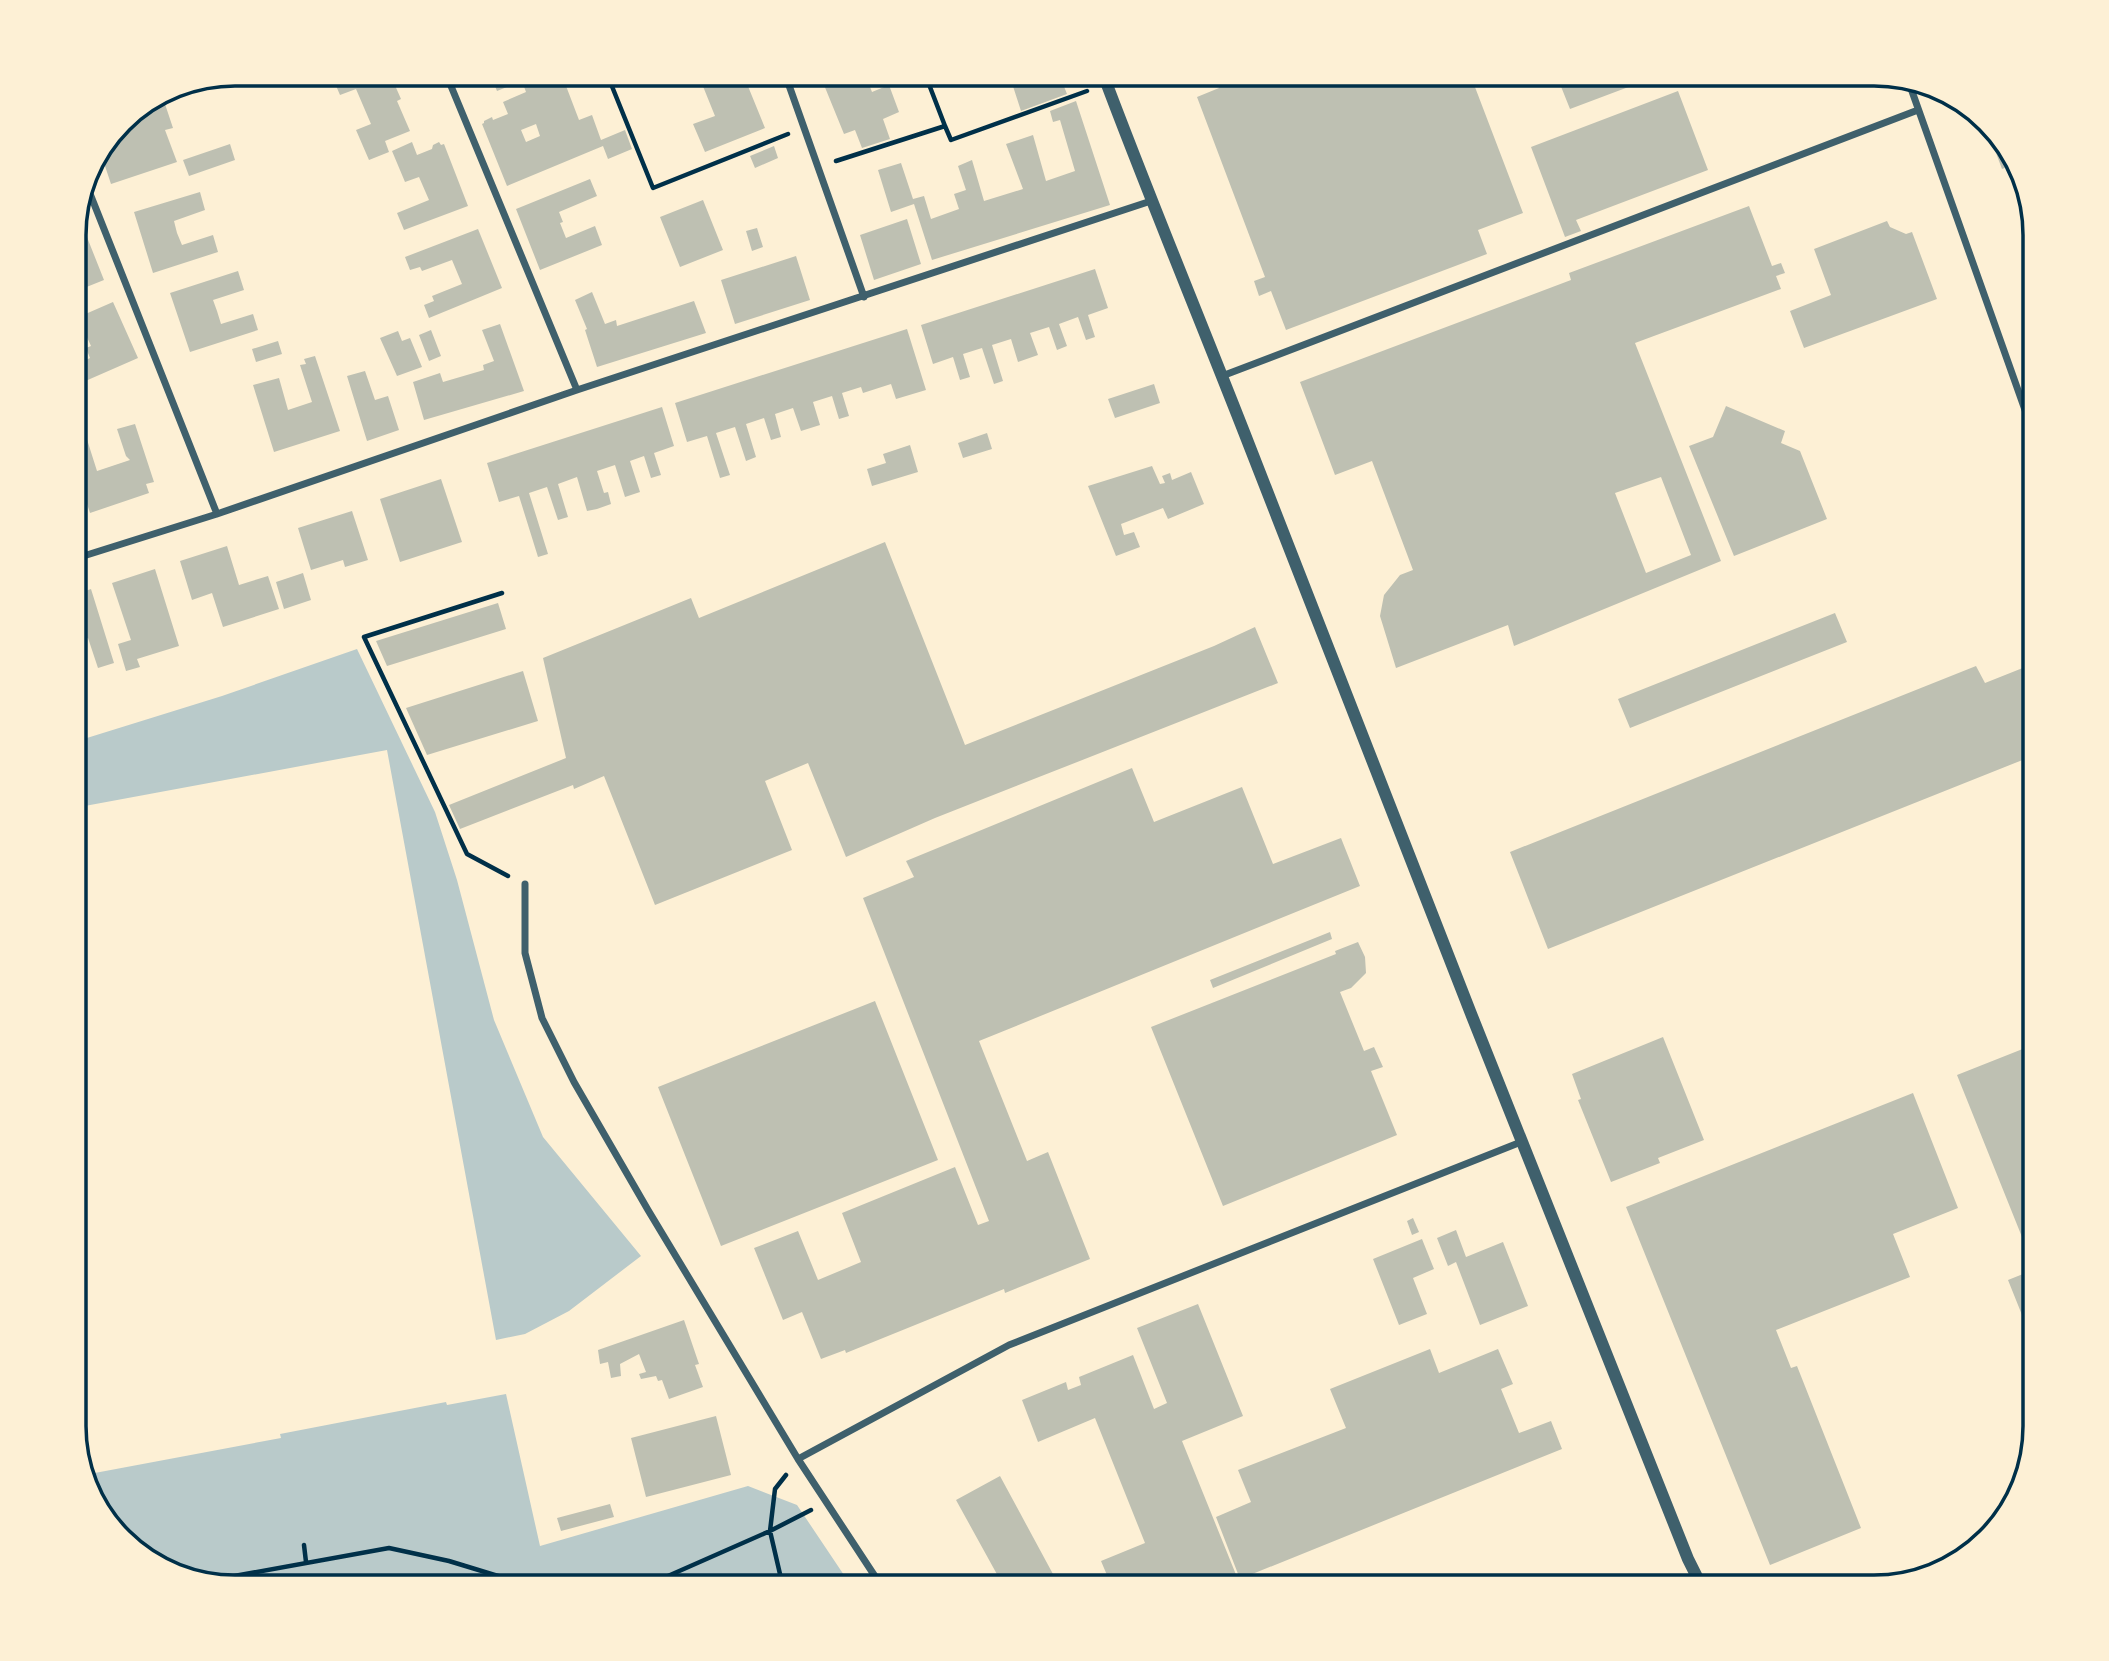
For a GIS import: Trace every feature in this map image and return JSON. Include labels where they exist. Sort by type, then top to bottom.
[{"type":"street","points":[[451,86],[577,390]]},
{"type":"street","points":[[789,86],[864,297]]},
{"type":"street","points":[[1108,86],[1521,1142],[1696,1575]]},
{"type":"street","points":[[1912,91],[2023,404]]},
{"type":"street","points":[[1222,376],[1918,110]]},
{"type":"street","points":[[91,196],[217,514]]},
{"type":"street","points":[[86,555],[217,514],[577,390],[1151,201]]},
{"type":"street","points":[[525,884],[525,953],[542,1018],[574,1082],[798,1458],[874,1575]]},
{"type":"street","points":[[798,1458],[1009,1345],[1521,1142]]},
{"type":"path","points":[[612,86],[653,188],[804,127]]},
{"type":"path","points":[[930,86],[951,140],[1087,86]]},
{"type":"path","points":[[818,167],[945,126]]},
{"type":"path","points":[[502,593],[364,636],[467,854],[525,884]]},
{"type":"path","points":[[780,1575],[770,1531],[775,1489],[798,1458]]},
{"type":"path","points":[[670,1575],[770,1531],[826,1502]]},
{"type":"path","points":[[304,1545],[306,1562]]},
{"type":"path","points":[[238,1575],[375,1549],[402,1549],[496,1575]]},
{"type":"shaded area","points":[[357,649],[435,812],[457,880],[494,1020],[543,1137],[641,1256],[569,1311],[525,1334],[496,1340],[387,750],[86,806],[86,738],[222,696]]},
{"type":"shaded area","points":[[506,1394],[540,1546],[748,1486],[797,1505],[844,1575],[225,1575],[178,1564],[144,1544],[129,1532],[117,1517],[106,1501],[94,1473],[281,1438],[280,1434],[446,1402],[447,1405]]},
{"type":"building","points":[[336,86],[395,86],[401,99],[397,101],[410,131],[385,141],[389,152],[369,160],[356,130],[371,124],[356,89],[340,95]]},
{"type":"building","points":[[495,86],[510,86],[497,91]]},
{"type":"building","points":[[524,86],[566,86],[579,120],[592,115],[601,140],[625,130],[632,149],[608,159],[603,146],[507,186],[482,124],[492,117],[493,120],[508,114],[503,102],[526,92]],"holes":[[[536,124],[540,136],[526,142],[521,130]]]},
{"type":"building","points":[[703,86],[748,86],[765,128],[705,152],[693,124],[715,116]]},
{"type":"building","points":[[824,86],[870,86],[872,92],[889,86],[899,112],[883,119],[890,139],[862,148],[855,130],[844,134]]},
{"type":"building","points":[[1013,86],[1064,86],[1067,94],[1021,111]]},
{"type":"building","points":[[1218,86],[1475,86],[1523,213],[1478,230],[1487,254],[1286,330],[1271,291],[1259,296],[1254,281],[1265,277],[1197,97],[1219,88]]},
{"type":"building","points":[[1561,86],[1631,86],[1570,109]]},
{"type":"building","points":[[1678,91],[1708,170],[1576,220],[1581,231],[1565,237],[1531,147]]},
{"type":"building","points":[[1076,101],[1110,205],[932,260],[914,204],[891,212],[878,170],[901,163],[913,199],[924,196],[931,219],[959,209],[954,194],[966,190],[958,166],[972,160],[984,201],[1023,189],[1006,144],[1033,135],[1046,181],[1075,171],[1060,120],[1053,122],[1050,111]]},
{"type":"building","points":[[165,104],[173,128],[165,130],[177,162],[111,184],[104,164],[111,152],[129,129]]},
{"type":"building","points":[[412,142],[417,155],[432,149],[433,145],[439,142],[444,144],[468,206],[404,230],[397,213],[429,200],[419,177],[405,182],[392,151]]},
{"type":"building","points":[[230,144],[235,160],[189,176],[183,160]]},
{"type":"building","points":[[774,146],[778,158],[755,168],[750,156]]},
{"type":"building","points":[[1993,146],[2007,167],[2002,169]]},
{"type":"building","points":[[590,179],[597,196],[559,212],[563,222],[560,223],[566,238],[595,226],[602,245],[540,270],[516,209]]},
{"type":"building","points":[[200,192],[205,210],[174,221],[177,233],[182,245],[213,235],[218,252],[153,273],[134,212]]},
{"type":"building","points":[[703,200],[723,250],[680,267],[660,217]]},
{"type":"building","points":[[1749,206],[1772,266],[1781,263],[1785,273],[1776,276],[1781,289],[1635,343],[1721,561],[1514,646],[1508,625],[1396,668],[1380,616],[1384,595],[1400,575],[1413,570],[1372,461],[1335,475],[1300,382],[1571,280],[1569,273]],"holes":[[[1661,477],[1691,555],[1646,573],[1615,493]]]},
{"type":"building","points":[[907,219],[921,264],[874,280],[860,235]]},
{"type":"building","points":[[1887,221],[1890,227],[1906,234],[1912,232],[1937,299],[1804,348],[1790,311],[1831,295],[1814,249]]},
{"type":"building","points":[[757,228],[763,247],[752,251],[746,231]]},
{"type":"building","points":[[478,229],[502,288],[429,318],[424,305],[434,301],[432,296],[462,284],[452,260],[422,271],[420,267],[410,270],[405,257]]},
{"type":"building","points":[[86,235],[104,280],[86,287]]},
{"type":"building","points":[[796,256],[810,300],[735,324],[721,280]]},
{"type":"building","points":[[1095,269],[1108,308],[1088,315],[1095,337],[1086,340],[1078,317],[1059,324],[1067,346],[1057,350],[1049,327],[1030,333],[1038,355],[1018,362],[1011,339],[992,345],[1003,381],[994,384],[982,348],[963,354],[970,377],[960,380],[953,357],[933,364],[921,325]]},
{"type":"building","points":[[238,271],[244,290],[213,300],[221,324],[253,314],[258,330],[190,352],[170,293]]},
{"type":"building","points":[[592,292],[605,324],[616,320],[617,326],[694,301],[706,333],[597,367],[585,330],[587,329],[575,300]]},
{"type":"building","points":[[113,302],[138,358],[86,381],[86,360],[90,358],[86,348],[91,346],[86,335],[86,314]]},
{"type":"building","points":[[500,324],[524,391],[424,420],[413,382],[440,373],[443,382],[484,370],[483,365],[494,361],[482,330]]},
{"type":"building","points":[[907,329],[926,390],[896,399],[891,384],[863,393],[861,387],[842,393],[849,416],[839,419],[832,396],[813,402],[820,425],[801,431],[793,408],[775,414],[781,437],[771,440],[764,418],[746,424],[756,457],[746,461],[735,427],[716,433],[730,475],[720,478],[707,436],[687,442],[675,403]]},
{"type":"building","points":[[431,330],[441,356],[429,361],[419,335]]},
{"type":"building","points":[[398,331],[402,341],[410,338],[422,367],[397,376],[380,338]]},
{"type":"building","points":[[278,341],[282,354],[256,362],[252,349]]},
{"type":"building","points":[[315,356],[340,431],[274,452],[253,385],[279,378],[288,410],[312,402],[300,365],[306,364],[304,359]]},
{"type":"building","points":[[365,371],[375,400],[388,396],[399,430],[367,441],[347,376]]},
{"type":"building","points":[[1154,384],[1160,403],[1115,418],[1108,399]]},
{"type":"building","points":[[1726,406],[1785,431],[1781,443],[1800,451],[1827,519],[1734,556],[1689,446],[1713,437]]},
{"type":"building","points":[[662,407],[674,446],[654,453],[661,475],[651,478],[644,456],[630,461],[640,492],[625,497],[615,465],[597,471],[604,493],[608,492],[611,504],[587,511],[577,477],[558,484],[568,517],[558,520],[547,487],[529,493],[548,554],[538,557],[519,496],[499,502],[487,463]]},
{"type":"building","points":[[135,424],[154,482],[146,484],[149,493],[90,513],[86,501],[86,436],[97,471],[130,460],[126,456],[117,429]]},
{"type":"building","points":[[987,433],[992,449],[963,458],[958,443]]},
{"type":"building","points":[[910,445],[918,472],[872,486],[867,469],[886,463],[883,454]]},
{"type":"building","points":[[1152,466],[1160,484],[1165,483],[1162,476],[1170,473],[1172,480],[1191,472],[1204,504],[1168,519],[1163,508],[1121,524],[1124,535],[1134,532],[1140,547],[1116,556],[1088,486]]},
{"type":"building","points":[[441,479],[462,542],[400,562],[380,499]]},
{"type":"building","points":[[352,511],[368,560],[345,567],[343,560],[311,570],[298,528]]},
{"type":"building","points":[[885,542],[965,745],[1214,646],[1255,627],[1278,683],[935,818],[846,857],[808,763],[765,781],[792,850],[655,905],[604,776],[574,789],[573,785],[460,829],[449,805],[566,758],[543,658],[691,598],[699,618]]},
{"type":"building","points":[[227,546],[239,585],[268,576],[279,609],[223,627],[212,593],[192,600],[180,561]]},
{"type":"building","points":[[155,569],[179,646],[137,659],[140,667],[126,671],[118,644],[131,640],[112,583]]},
{"type":"building","points":[[303,573],[311,600],[284,609],[276,582]]},
{"type":"building","points":[[91,589],[114,663],[98,668],[86,639],[86,591]]},
{"type":"building","points":[[498,603],[506,629],[387,666],[376,641]]},
{"type":"building","points":[[1835,613],[1847,642],[1630,728],[1618,699]]},
{"type":"building","points":[[1976,666],[1985,683],[2023,668],[2023,760],[1548,949],[1510,852]]},
{"type":"building","points":[[523,671],[538,721],[427,755],[406,708]]},
{"type":"building","points":[[1132,768],[1154,822],[1242,787],[1273,864],[1341,838],[1360,886],[979,1041],[1027,1161],[1048,1152],[1090,1259],[1005,1293],[1004,1289],[846,1353],[845,1350],[821,1359],[802,1312],[783,1320],[754,1248],[798,1231],[818,1280],[861,1262],[842,1213],[955,1167],[978,1225],[989,1221],[863,898],[914,877],[906,861]]},
{"type":"building","points":[[1330,932],[1332,939],[1213,988],[1210,980]]},
{"type":"building","points":[[1358,942],[1365,957],[1366,973],[1351,988],[1340,992],[1364,1051],[1374,1047],[1383,1067],[1371,1071],[1397,1135],[1223,1206],[1151,1027],[1336,954],[1335,951]]},
{"type":"building","points":[[875,1001],[938,1160],[721,1246],[658,1087]]},
{"type":"building","points":[[1663,1037],[1704,1140],[1658,1158],[1660,1163],[1611,1182],[1578,1100],[1581,1099],[1572,1074]]},
{"type":"building","points":[[2023,1049],[2023,1240],[1957,1075]]},
{"type":"building","points":[[1913,1093],[1958,1208],[1893,1234],[1910,1277],[1776,1330],[1791,1368],[1797,1366],[1861,1528],[1770,1565],[1626,1207]]},
{"type":"building","points":[[1413,1218],[1419,1232],[1412,1235],[1407,1221]]},
{"type":"building","points":[[1456,1230],[1466,1257],[1503,1242],[1528,1306],[1480,1325],[1456,1262],[1448,1266],[1437,1238]]},
{"type":"building","points":[[1422,1239],[1434,1269],[1413,1278],[1427,1314],[1399,1325],[1373,1259]]},
{"type":"building","points":[[2023,1274],[2023,1318],[2008,1280]]},
{"type":"building","points":[[1198,1304],[1243,1416],[1182,1441],[1236,1575],[1107,1575],[1101,1561],[1145,1543],[1095,1418],[1038,1442],[1022,1400],[1066,1382],[1068,1390],[1081,1385],[1079,1377],[1133,1355],[1154,1409],[1167,1403],[1137,1328]]},
{"type":"building","points":[[684,1320],[699,1364],[695,1365],[703,1387],[669,1399],[662,1380],[658,1381],[656,1376],[641,1379],[639,1374],[646,1372],[639,1354],[620,1364],[621,1376],[611,1378],[608,1362],[600,1364],[598,1350]]},
{"type":"building","points":[[1430,1349],[1439,1373],[1498,1349],[1513,1384],[1501,1389],[1519,1433],[1551,1421],[1562,1449],[1250,1575],[1238,1575],[1216,1517],[1251,1502],[1238,1470],[1346,1428],[1330,1389]]},
{"type":"building","points":[[716,1416],[731,1475],[646,1497],[631,1438]]},
{"type":"building","points":[[1000,1476],[1054,1575],[997,1575],[956,1500]]},
{"type":"building","points":[[610,1504],[614,1517],[561,1531],[557,1518]]}]
